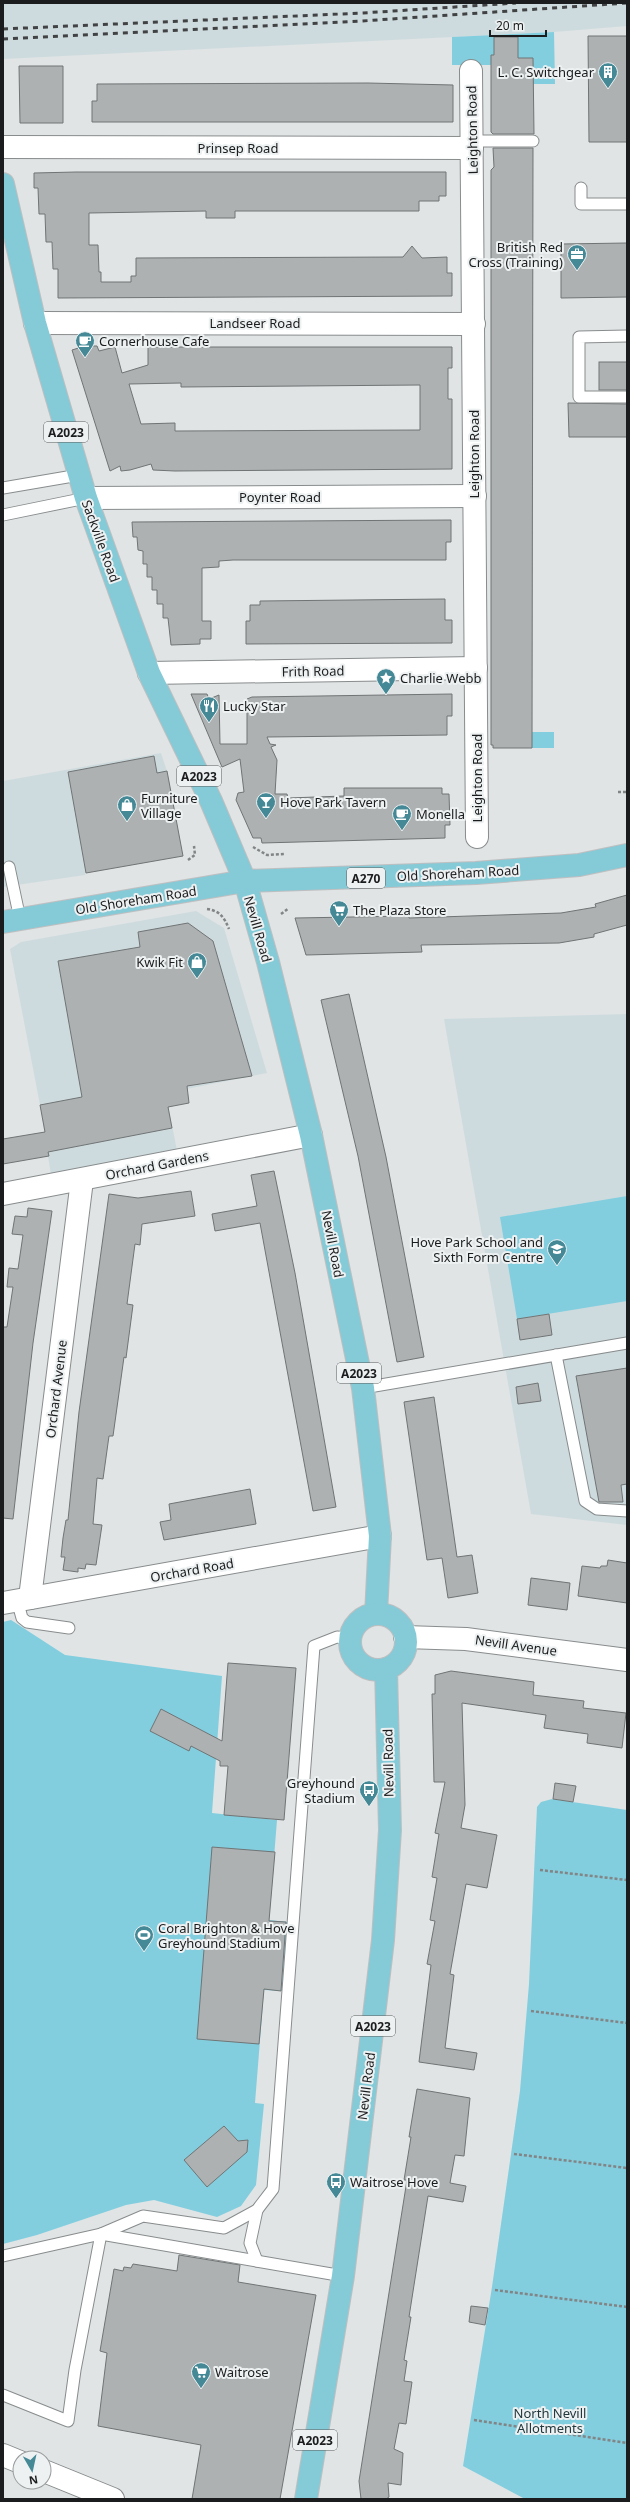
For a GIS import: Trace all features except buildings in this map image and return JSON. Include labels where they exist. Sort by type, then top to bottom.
[{"type":"main road","name":"Sackville Road","points":[[3,184],[35,323],[86,498],[149,673],[211,801],[245,881]]},
{"type":"main road","name":"Old Shoreham Road","points":[[11,920],[245,881],[476,873],[579,865],[627,855]]},
{"type":"main road","name":"Nevill Road","points":[[245,881],[311,1135],[363,1388],[380,1536],[376,1614]]},
{"type":"main road","points":[[376,1614],[395,1620],[402,1627],[406,1645],[400,1660],[386,1669],[374,1670],[364,1667],[355,1659],[350,1649],[350,1638],[359,1621],[376,1614]]},
{"type":"main road","name":"Nevill Road","points":[[306,2499],[343,2276],[383,1940],[390,1830],[386,1669]]},
{"type":"street","name":"Leighton Road","points":[[471,71],[477,837]]},
{"type":"street","name":"Prinsep Road","points":[[3,147],[472,144]]},
{"type":"street","name":"Landseer Road","points":[[35,323],[474,324]]},
{"type":"street","name":"Poynter Road","points":[[86,498],[474,496]]},
{"type":"street","name":"Frith Road","points":[[149,673],[476,668]]},
{"type":"street","name":"Orchard Gardens","points":[[3,1194],[311,1135]]},
{"type":"street","name":"Orchard Avenue","points":[[17,1601],[82,1180]]},
{"type":"street","name":"Orchard Road","points":[[17,1601],[380,1536]]},
{"type":"street","name":"Nevill Avenue","points":[[405,1637],[466,1639],[627,1660]]},
{"type":"street","points":[[52,2474],[113,2499]]},
{"type":"lane","name":"Prinsep Road","points":[[472,144],[533,141]]},
{"type":"lane","points":[[581,188],[581,204],[627,204]]},
{"type":"lane","points":[[627,336],[579,337],[579,397],[627,397]]},
{"type":"lane","points":[[3,488],[79,475]]},
{"type":"lane","points":[[3,515],[86,498]]},
{"type":"lane","points":[[9,867],[11,920]]},
{"type":"lane","points":[[363,1388],[627,1343]]},
{"type":"lane","points":[[556,1355],[585,1501],[597,1509],[627,1511]]},
{"type":"lane","points":[[17,1601],[22,1618],[27,1622],[69,1628]]},
{"type":"lane","points":[[3,2256],[101,2234],[143,2216],[224,2228],[256,2210],[273,2189],[314,1646],[337,1636],[350,1638]]},
{"type":"lane","points":[[256,2210],[250,2243],[257,2261]]},
{"type":"lane","points":[[101,2234],[343,2276]]},
{"type":"lane","points":[[3,2395],[68,2421],[75,2370],[101,2234]]},
{"type":"path","points":[[618,792],[627,792]]},
{"type":"path","points":[[250,842],[253,847],[267,855],[284,854]]},
{"type":"path","points":[[188,860],[195,855],[194,846]]},
{"type":"path","points":[[202,908],[215,910],[224,916],[229,929]]},
{"type":"path","points":[[281,914],[289,908]]},
{"type":"path","points":[[540,1870],[627,1880]]},
{"type":"path","points":[[531,2011],[627,2023]]},
{"type":"path","points":[[514,2154],[627,2168]]},
{"type":"path","points":[[496,2290],[627,2307]]},
{"type":"path","points":[[474,2420],[627,2443]]},
{"type":"shaded area","points":[[3,3],[627,3],[627,26],[554,32],[3,59]]},
{"type":"shaded area","points":[[161,753],[167,771],[183,856],[86,873],[85,875],[3,887],[3,781]]},
{"type":"shaded area","points":[[196,911],[224,928],[267,1073],[166,1093],[177,1151],[51,1175],[40,1105],[10,949],[21,942]]},
{"type":"shaded area","name":"Hove Park School and Sixth Form Centre","points":[[627,1014],[627,1525],[531,1514],[444,1019]]},
{"type":"green space","points":[[554,32],[555,84],[517,84],[533,79],[533,58],[518,58],[518,37],[494,37],[495,55],[491,65],[452,65],[452,37]]},
{"type":"green space","points":[[519,732],[554,732],[554,748],[532,748],[532,740]]},
{"type":"green space","points":[[627,1196],[627,1301],[517,1319],[500,1217]]},
{"type":"green space","name":"Coral Brighton & Hove Greyhound Stadium","points":[[11,1620],[65,1655],[222,1676],[212,1813],[277,1820],[269,1920],[288,1922],[282,1991],[264,1990],[255,2103],[264,2104],[256,2185],[241,2206],[217,2217],[154,2200],[126,2205],[37,2235],[3,2244],[3,1622]]},
{"type":"green space","name":"North Nevill Allotments","points":[[552,1799],[627,1810],[627,2499],[525,2499],[463,2466],[492,2287],[520,2091],[529,1984],[537,1807],[541,1802]]},
{"type":"railway","points":[[3,29],[363,13],[516,3]]},
{"type":"railway","points":[[3,39],[362,21],[627,3]]},
{"type":"place","name":"L. C. Switchgear","points":[[608,89]]},
{"type":"place","name":"British Red Cross (Training)","points":[[577,271]]},
{"type":"place","name":"Cornerhouse Cafe","points":[[85,358]]},
{"type":"place","name":"Charlie Webb","points":[[386,695]]},
{"type":"place","name":"Lucky Star","points":[[209,723]]},
{"type":"place","name":"Hove Park Tavern","points":[[266,819]]},
{"type":"place","name":"Furniture Village","points":[[127,822]]},
{"type":"place","name":"Monella","points":[[402,831]]},
{"type":"place","name":"The Plaza Store","points":[[339,927]]},
{"type":"place","name":"Kwik Fit","points":[[197,979]]},
{"type":"place","name":"Hove Park School and Sixth Form Centre","points":[[557,1266]]},
{"type":"place","name":"Greyhound Stadium","points":[[369,1807]]},
{"type":"place","name":"Coral Brighton & Hove Greyhound Stadium","points":[[144,1952]]},
{"type":"place","name":"Waitrose Hove","points":[[336,2199]]},
{"type":"place","name":"Waitrose","points":[[201,2389]]}]
